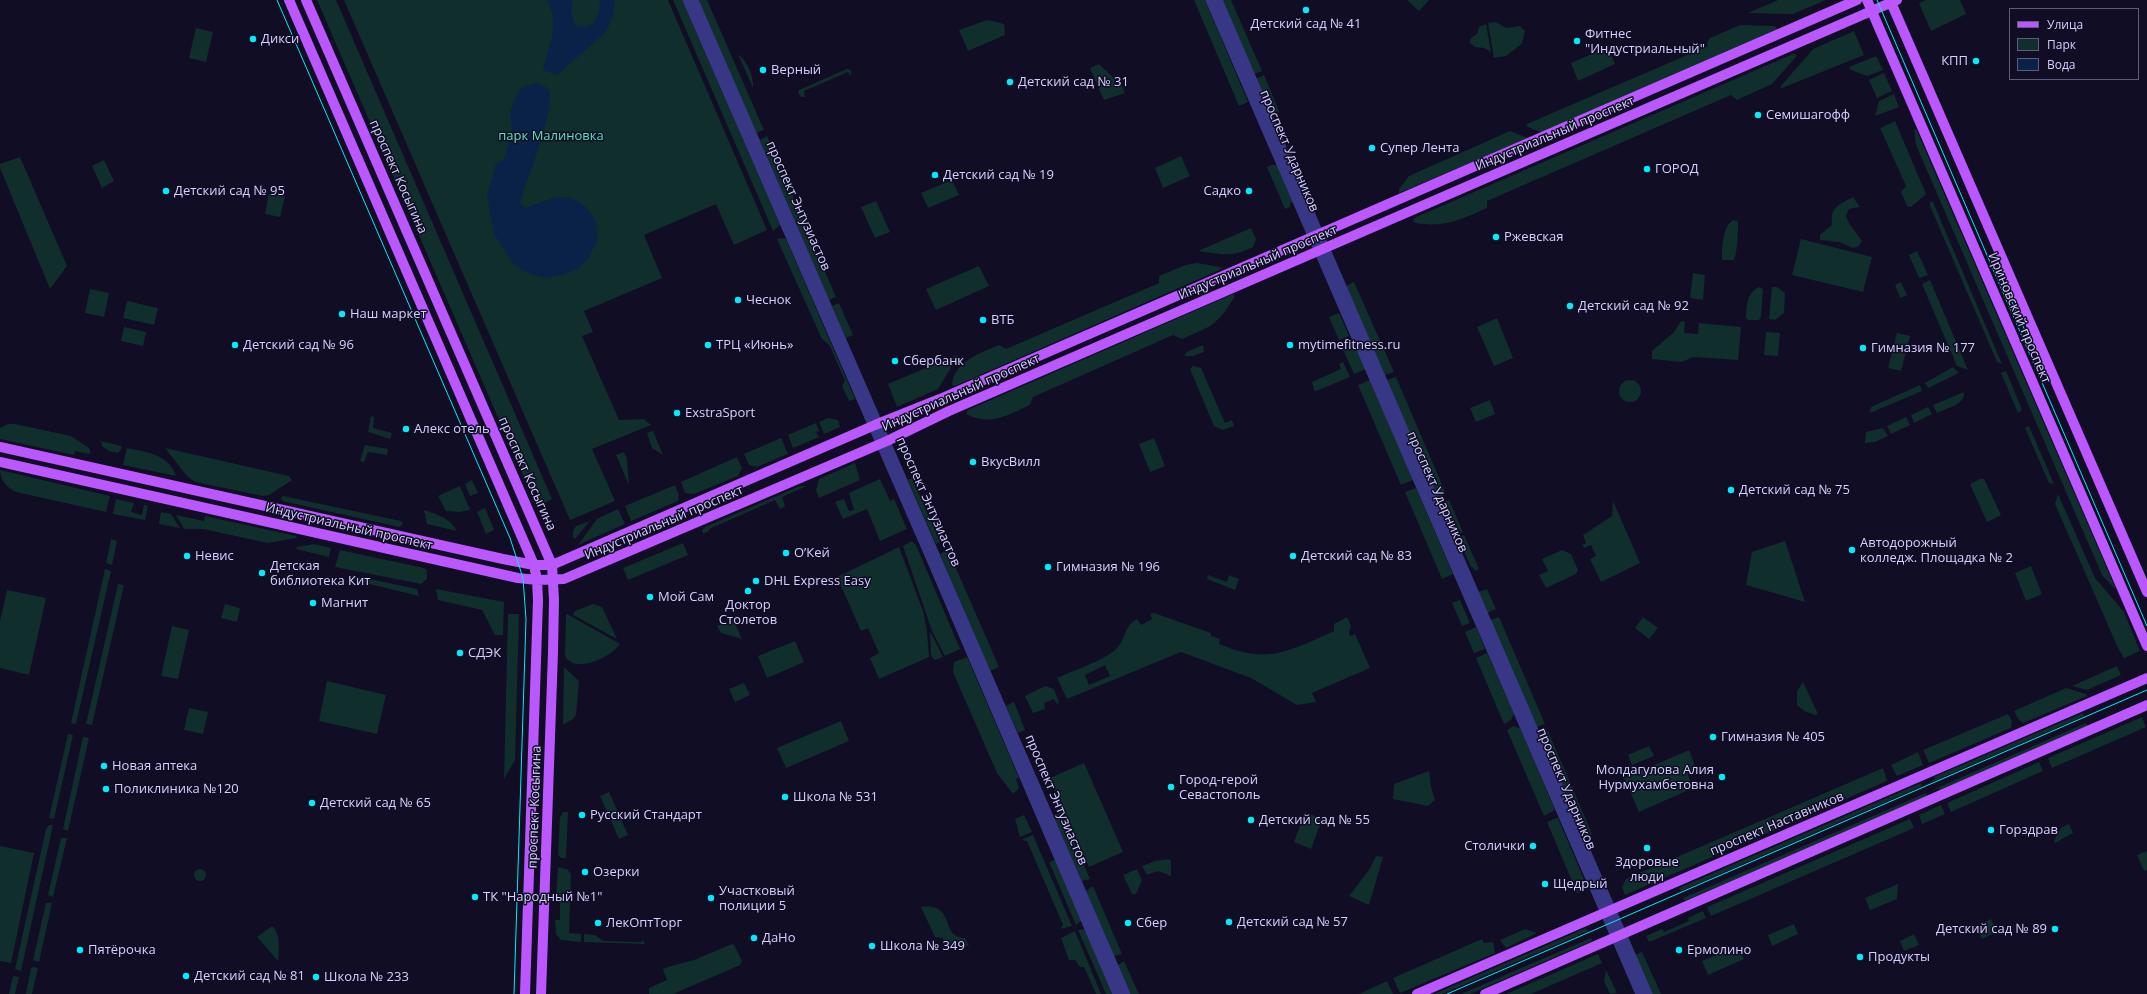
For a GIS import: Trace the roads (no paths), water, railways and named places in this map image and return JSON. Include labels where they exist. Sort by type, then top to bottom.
[{"type":"main road","name":"проспект Косыгина","points":[[289,0],[534,565],[537,580],[538,600],[525,994]]},
{"type":"main road","name":"проспект Косыгина","points":[[306,0],[552,565],[554,579],[541,994]]},
{"type":"main road","name":"Индустриальный проспект","points":[[0,447],[534,565],[552,565],[875,425],[940,399],[1857,0]]},
{"type":"main road","name":"Ириновский проспект","points":[[1867,0],[2147,646]]},
{"type":"main road","name":"Индустриальный проспект","points":[[0,462],[434,560],[537,580],[574,576],[883,443],[949,411],[1893,1]]},
{"type":"main road","name":"Ириновский проспект","points":[[1893,1],[2147,592]]},
{"type":"main road","name":"проспект Наставников","points":[[1417,994],[2147,678]]},
{"type":"main road","points":[[1485,994],[2147,706]]},
{"type":"street","name":"проспект Энтузиастов","points":[[687,0],[1126,994]]},
{"type":"street","name":"проспект Энтузиастов","points":[[694,0],[875,425]]},
{"type":"street","name":"проспект Ударников","points":[[1210,0],[1316,235]]},
{"type":"street","name":"проспект Ударников","points":[[1218,0],[1322,250],[1608,911],[1648,994]]},
{"type":"street","name":"проспект Энтузиастов","points":[[883,443],[1117,994]]},
{"type":"street","name":"проспект Ударников","points":[[1619,936],[1640,994]]},
{"type":"water","points":[[547,0],[573,0],[571,12],[575,25],[581,27],[591,25],[594,22],[597,17],[600,0],[615,0],[613,16],[606,32],[557,75],[543,70],[553,27],[551,10]]},
{"type":"water","points":[[536,83],[549,90],[550,99],[544,128],[534,163],[520,203],[526,208],[556,197],[573,198],[586,207],[595,219],[598,235],[597,241],[588,259],[579,268],[565,274],[547,278],[522,270],[513,263],[494,234],[487,196],[496,164],[504,159],[512,131],[510,112],[518,92],[522,87]]},
{"type":"tram line","points":[[277,0],[510,538],[523,578],[526,619],[514,994]]},
{"type":"tram line","points":[[1877,0],[2147,626]]},
{"type":"tram line","points":[[2012,302],[2032,346]]},
{"type":"tram line","points":[[1447,994],[2147,690]]},
{"type":"place","name":"Детский сад № 41","points":[[1306,10]]},
{"type":"place","name":"Дикси","points":[[253,39]]},
{"type":"place","name":"Фитнес \"Индустриальный\"","points":[[1577,41]]},
{"type":"place","name":"КПП","points":[[1976,61]]},
{"type":"place","name":"Верный","points":[[763,70]]},
{"type":"place","name":"Детский сад № 31","points":[[1010,82]]},
{"type":"place","name":"Семишагофф","points":[[1758,115]]},
{"type":"place","name":"Супер Лента","points":[[1372,148]]},
{"type":"place","name":"ГОРОД","points":[[1647,169]]},
{"type":"place","name":"Детский сад № 19","points":[[935,175]]},
{"type":"place","name":"Детский сад № 95","points":[[166,191]]},
{"type":"place","name":"Садко","points":[[1249,191]]},
{"type":"place","name":"Ржевская","points":[[1496,237]]},
{"type":"place","name":"Чеснок","points":[[738,300]]},
{"type":"place","name":"Детский сад № 92","points":[[1570,306]]},
{"type":"place","name":"Наш маркет","points":[[342,314]]},
{"type":"place","name":"ВТБ","points":[[983,320]]},
{"type":"place","name":"Детский сад № 96","points":[[235,345]]},
{"type":"place","name":"ТРЦ «Июнь»","points":[[708,345]]},
{"type":"place","name":"mytimefitness.ru","points":[[1290,345]]},
{"type":"place","name":"Гимназия № 177","points":[[1863,348]]},
{"type":"place","name":"Сбербанк","points":[[895,361]]},
{"type":"place","name":"ExstraSport","points":[[677,413]]},
{"type":"place","name":"Алекс отель","points":[[406,429]]},
{"type":"place","name":"ВкусВилл","points":[[973,462]]},
{"type":"place","name":"Детский сад № 75","points":[[1731,490]]},
{"type":"place","name":"Автодорожный колледж. Площадка № 2","points":[[1852,550]]},
{"type":"place","name":"О’Кей","points":[[786,553]]},
{"type":"place","name":"Невис","points":[[187,556]]},
{"type":"place","name":"Детский сад № 83","points":[[1293,556]]},
{"type":"place","name":"Гимназия № 196","points":[[1048,567]]},
{"type":"place","name":"Детская библиотека Кит","points":[[262,573]]},
{"type":"place","name":"DHL Express Easy","points":[[756,581]]},
{"type":"place","name":"Доктор Столетов","points":[[748,591]]},
{"type":"place","name":"Мой Сам","points":[[650,597]]},
{"type":"place","name":"Магнит","points":[[313,603]]},
{"type":"place","name":"СДЭК","points":[[460,653]]},
{"type":"place","name":"Гимназия № 405","points":[[1713,737]]},
{"type":"place","name":"Новая аптека","points":[[104,766]]},
{"type":"place","name":"Молдагулова Алия Нурмухамбетовна","points":[[1722,777]]},
{"type":"place","name":"Город-герой Севастополь","points":[[1171,787]]},
{"type":"place","name":"Поликлиника №120","points":[[106,789]]},
{"type":"place","name":"Школа № 531","points":[[785,797]]},
{"type":"place","name":"Детский сад № 65","points":[[312,803]]},
{"type":"place","name":"Русский Стандарт","points":[[582,815]]},
{"type":"place","name":"Детский сад № 55","points":[[1251,820]]},
{"type":"place","name":"Горздрав","points":[[1991,830]]},
{"type":"place","name":"Столички","points":[[1533,846]]},
{"type":"place","name":"Здоровые люди","points":[[1647,848]]},
{"type":"place","name":"Озерки","points":[[585,872]]},
{"type":"place","name":"Щедрый","points":[[1545,884]]},
{"type":"place","name":"ТК \"Народный №1\"","points":[[475,897]]},
{"type":"place","name":"Участковый полиции 5","points":[[711,898]]},
{"type":"place","name":"Детский сад № 57","points":[[1229,922]]},
{"type":"place","name":"ЛекОптТорг","points":[[598,923]]},
{"type":"place","name":"Сбер","points":[[1128,923]]},
{"type":"place","name":"Детский сад № 89","points":[[2055,929]]},
{"type":"place","name":"ДаНо","points":[[754,938]]},
{"type":"place","name":"Школа № 349","points":[[872,946]]},
{"type":"place","name":"Пятёрочка","points":[[80,950]]},
{"type":"place","name":"Ермолино","points":[[1679,950]]},
{"type":"place","name":"Продукты","points":[[1860,957]]},
{"type":"place","name":"Детский сад № 81","points":[[186,976]]},
{"type":"place","name":"Школа № 233","points":[[316,977]]},
{"type":"park label","name":"парк Малиновка","points":[[551,136]]}]
